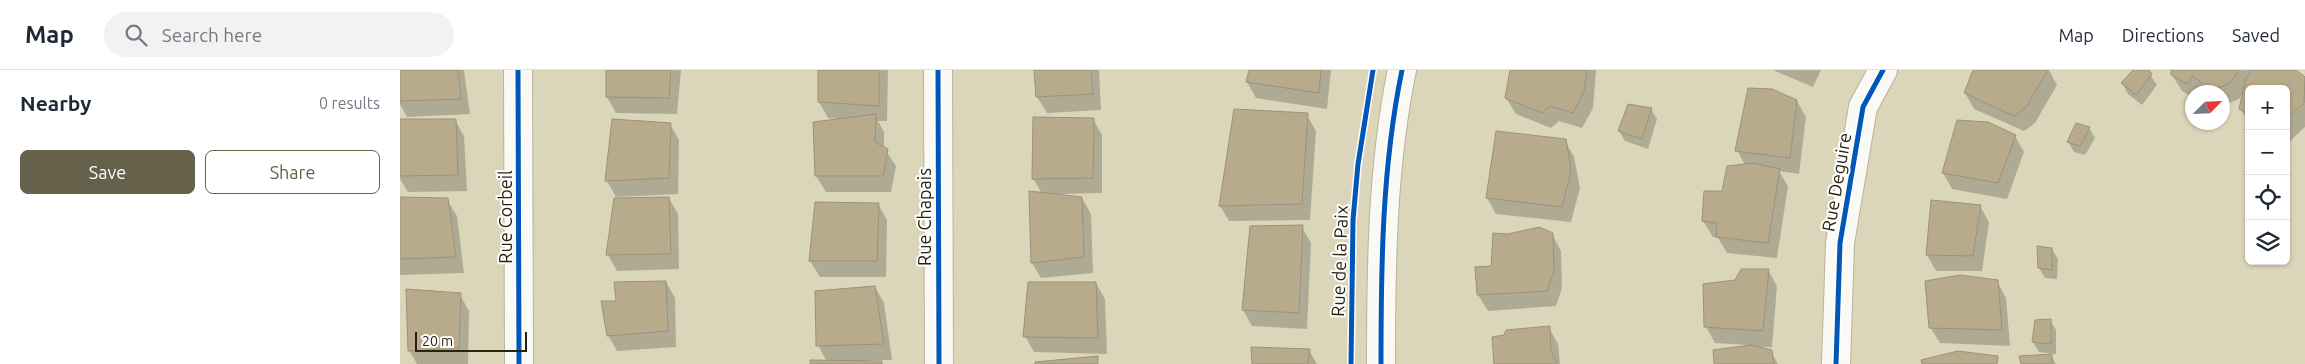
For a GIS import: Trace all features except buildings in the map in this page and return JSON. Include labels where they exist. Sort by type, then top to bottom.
[{"type":"street","name":"Rue Corbeil","points":[[518,70],[519,364]]},
{"type":"street","name":"Rue Chapais","points":[[938,70],[939,364]]},
{"type":"street","points":[[1382,364],[1383,211],[1396,102],[1402,70]]},
{"type":"street","name":"Rue Deguire","points":[[1836,364],[1840,243],[1863,107],[1882,70]]},
{"type":"cycle path","points":[[518,70],[519,364]]},
{"type":"cycle path","points":[[938,70],[939,364]]},
{"type":"cycle path","name":"Rue de la Paix","points":[[1351,364],[1353,220],[1358,164],[1373,70]]},
{"type":"cycle path","points":[[1381,364],[1384,216],[1390,143],[1402,70]]},
{"type":"cycle path","points":[[1836,364],[1840,243],[1863,107],[1883,70]]}]
